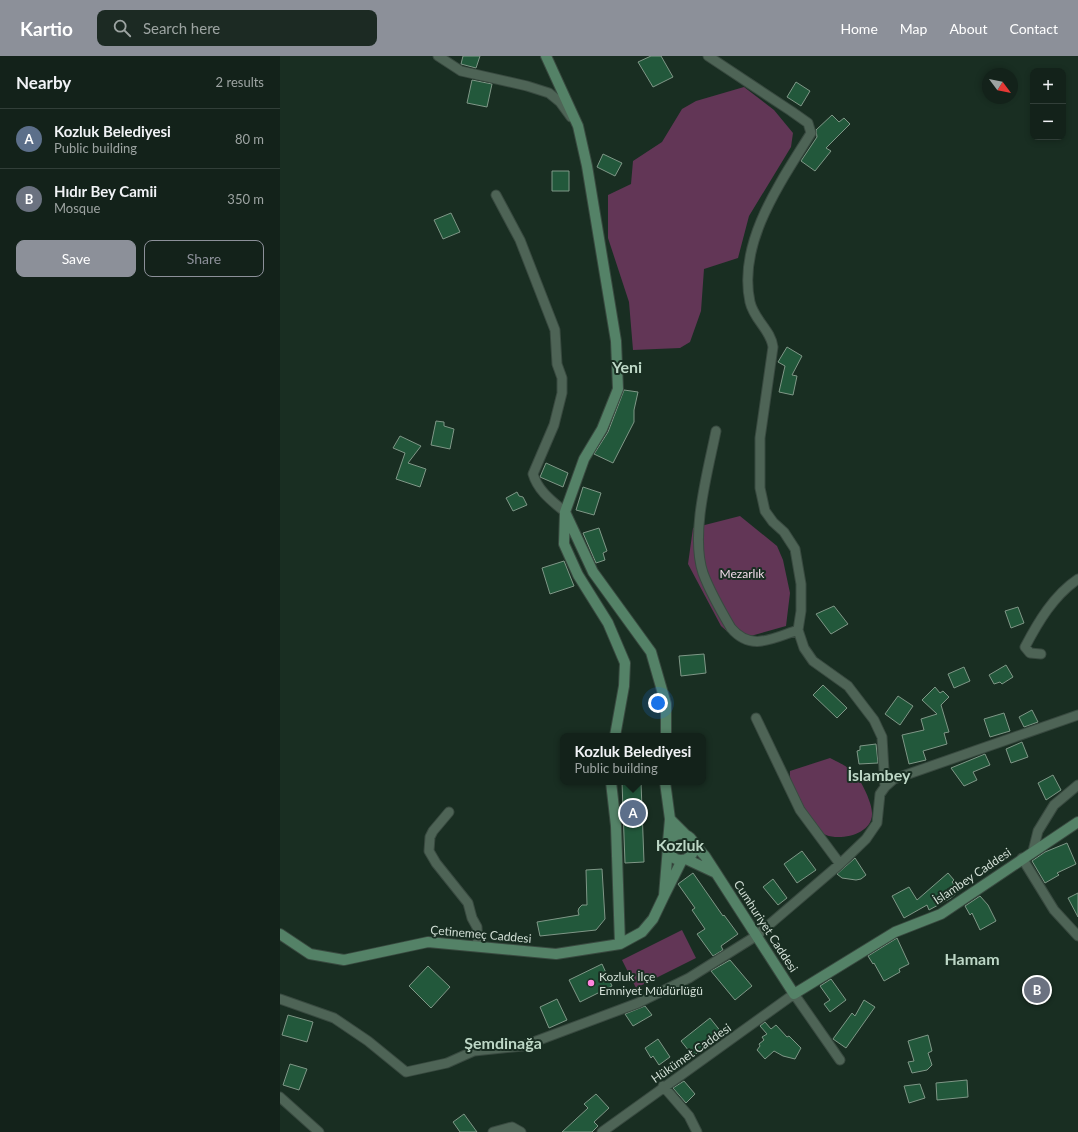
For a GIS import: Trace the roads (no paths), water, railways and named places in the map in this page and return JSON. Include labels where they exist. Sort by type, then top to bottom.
[{"type":"street","points":[[438,56],[461,70],[527,86],[549,93],[560,102],[578,126]]},
{"type":"street","points":[[546,56],[578,126],[589,173],[616,341],[618,389],[602,429],[584,459],[565,512],[564,544],[578,575],[608,623],[625,663],[624,686],[616,733]]},
{"type":"street","points":[[708,56],[808,123],[811,133],[767,204],[758,229],[749,276],[749,295],[752,309],[759,322],[769,333],[773,348],[760,438],[760,488],[765,511],[773,522],[784,532],[795,549],[801,584],[801,611],[798,630],[804,648],[813,661],[848,686],[874,720],[882,737],[885,787]]},
{"type":"street","points":[[496,195],[520,240],[554,330],[557,364],[562,378],[562,392],[554,425],[532,474],[535,483],[565,512],[576,532],[593,572],[651,652],[666,704],[666,733]]},
{"type":"street","points":[[716,431],[700,512],[700,559],[703,574],[730,628],[737,636],[745,641],[764,641],[798,630]]},
{"type":"street","points":[[1040,654],[1030,653],[1024,647],[1033,631],[1064,588],[1078,579]]},
{"type":"street","points":[[280,1000],[334,1018],[368,1041],[406,1072],[447,1063],[474,1050],[523,1046],[638,1003],[689,978],[756,936],[840,864],[875,828],[880,816],[880,794],[894,779],[1078,716]]},
{"type":"street","points":[[756,718],[800,810],[840,864]]},
{"type":"street","points":[[611,785],[616,834],[620,944]]},
{"type":"street","name":"Çetinemeç Caddesi","points":[[664,896],[670,819],[665,785]]},
{"type":"street","points":[[1033,851],[1038,831],[1054,805],[1078,785]]},
{"type":"street","points":[[449,812],[433,831],[430,837],[429,850],[436,863],[468,903],[472,918],[478,927],[478,946]]},
{"type":"street","points":[[670,819],[692,840],[694,844],[693,853],[684,859]]},
{"type":"street","name":"İslambey Caddesi","points":[[794,994],[895,932],[941,914],[1022,858],[1078,822]]},
{"type":"street","points":[[685,834],[677,834],[670,839],[668,845],[671,855],[716,873]]},
{"type":"street","name":"Cumhuriyet Caddesi","points":[[694,844],[705,856],[794,994]]},
{"type":"street","points":[[1022,858],[1054,910],[1078,936]]},
{"type":"street","name":"Çetinemeç Caddesi","points":[[280,934],[310,954],[344,960],[428,942],[556,954],[620,944],[642,932],[653,919],[684,859]]},
{"type":"street","points":[[794,994],[840,1060]]},
{"type":"street","name":"Hükümet Caddesi","points":[[602,1132],[663,1086],[794,994]]},
{"type":"street","points":[[663,1086],[689,1116],[697,1132]]},
{"type":"street","points":[[280,1097],[319,1132]]},
{"type":"street","points":[[493,1132],[512,1127],[521,1132]]},
{"type":"place","name":"Kozluk Belediyesi","points":[[633,813]]},
{"type":"place","name":"Kozluk İlçe Emniyet Müdürlüğü","points":[[591,983]]},
{"type":"place","name":"Hıdır Bey Camii","points":[[1037,990]]},
{"type":"district","name":"Yeni","points":[[627,366]]},
{"type":"district","name":"İslambey","points":[[879,774]]},
{"type":"district","name":"Kozluk","points":[[680,844]]},
{"type":"district","name":"Hamam","points":[[972,958]]},
{"type":"district","name":"Şemdinağa","points":[[503,1042]]},
{"type":"park label","name":"Mezarlık","points":[[742,573]]}]
